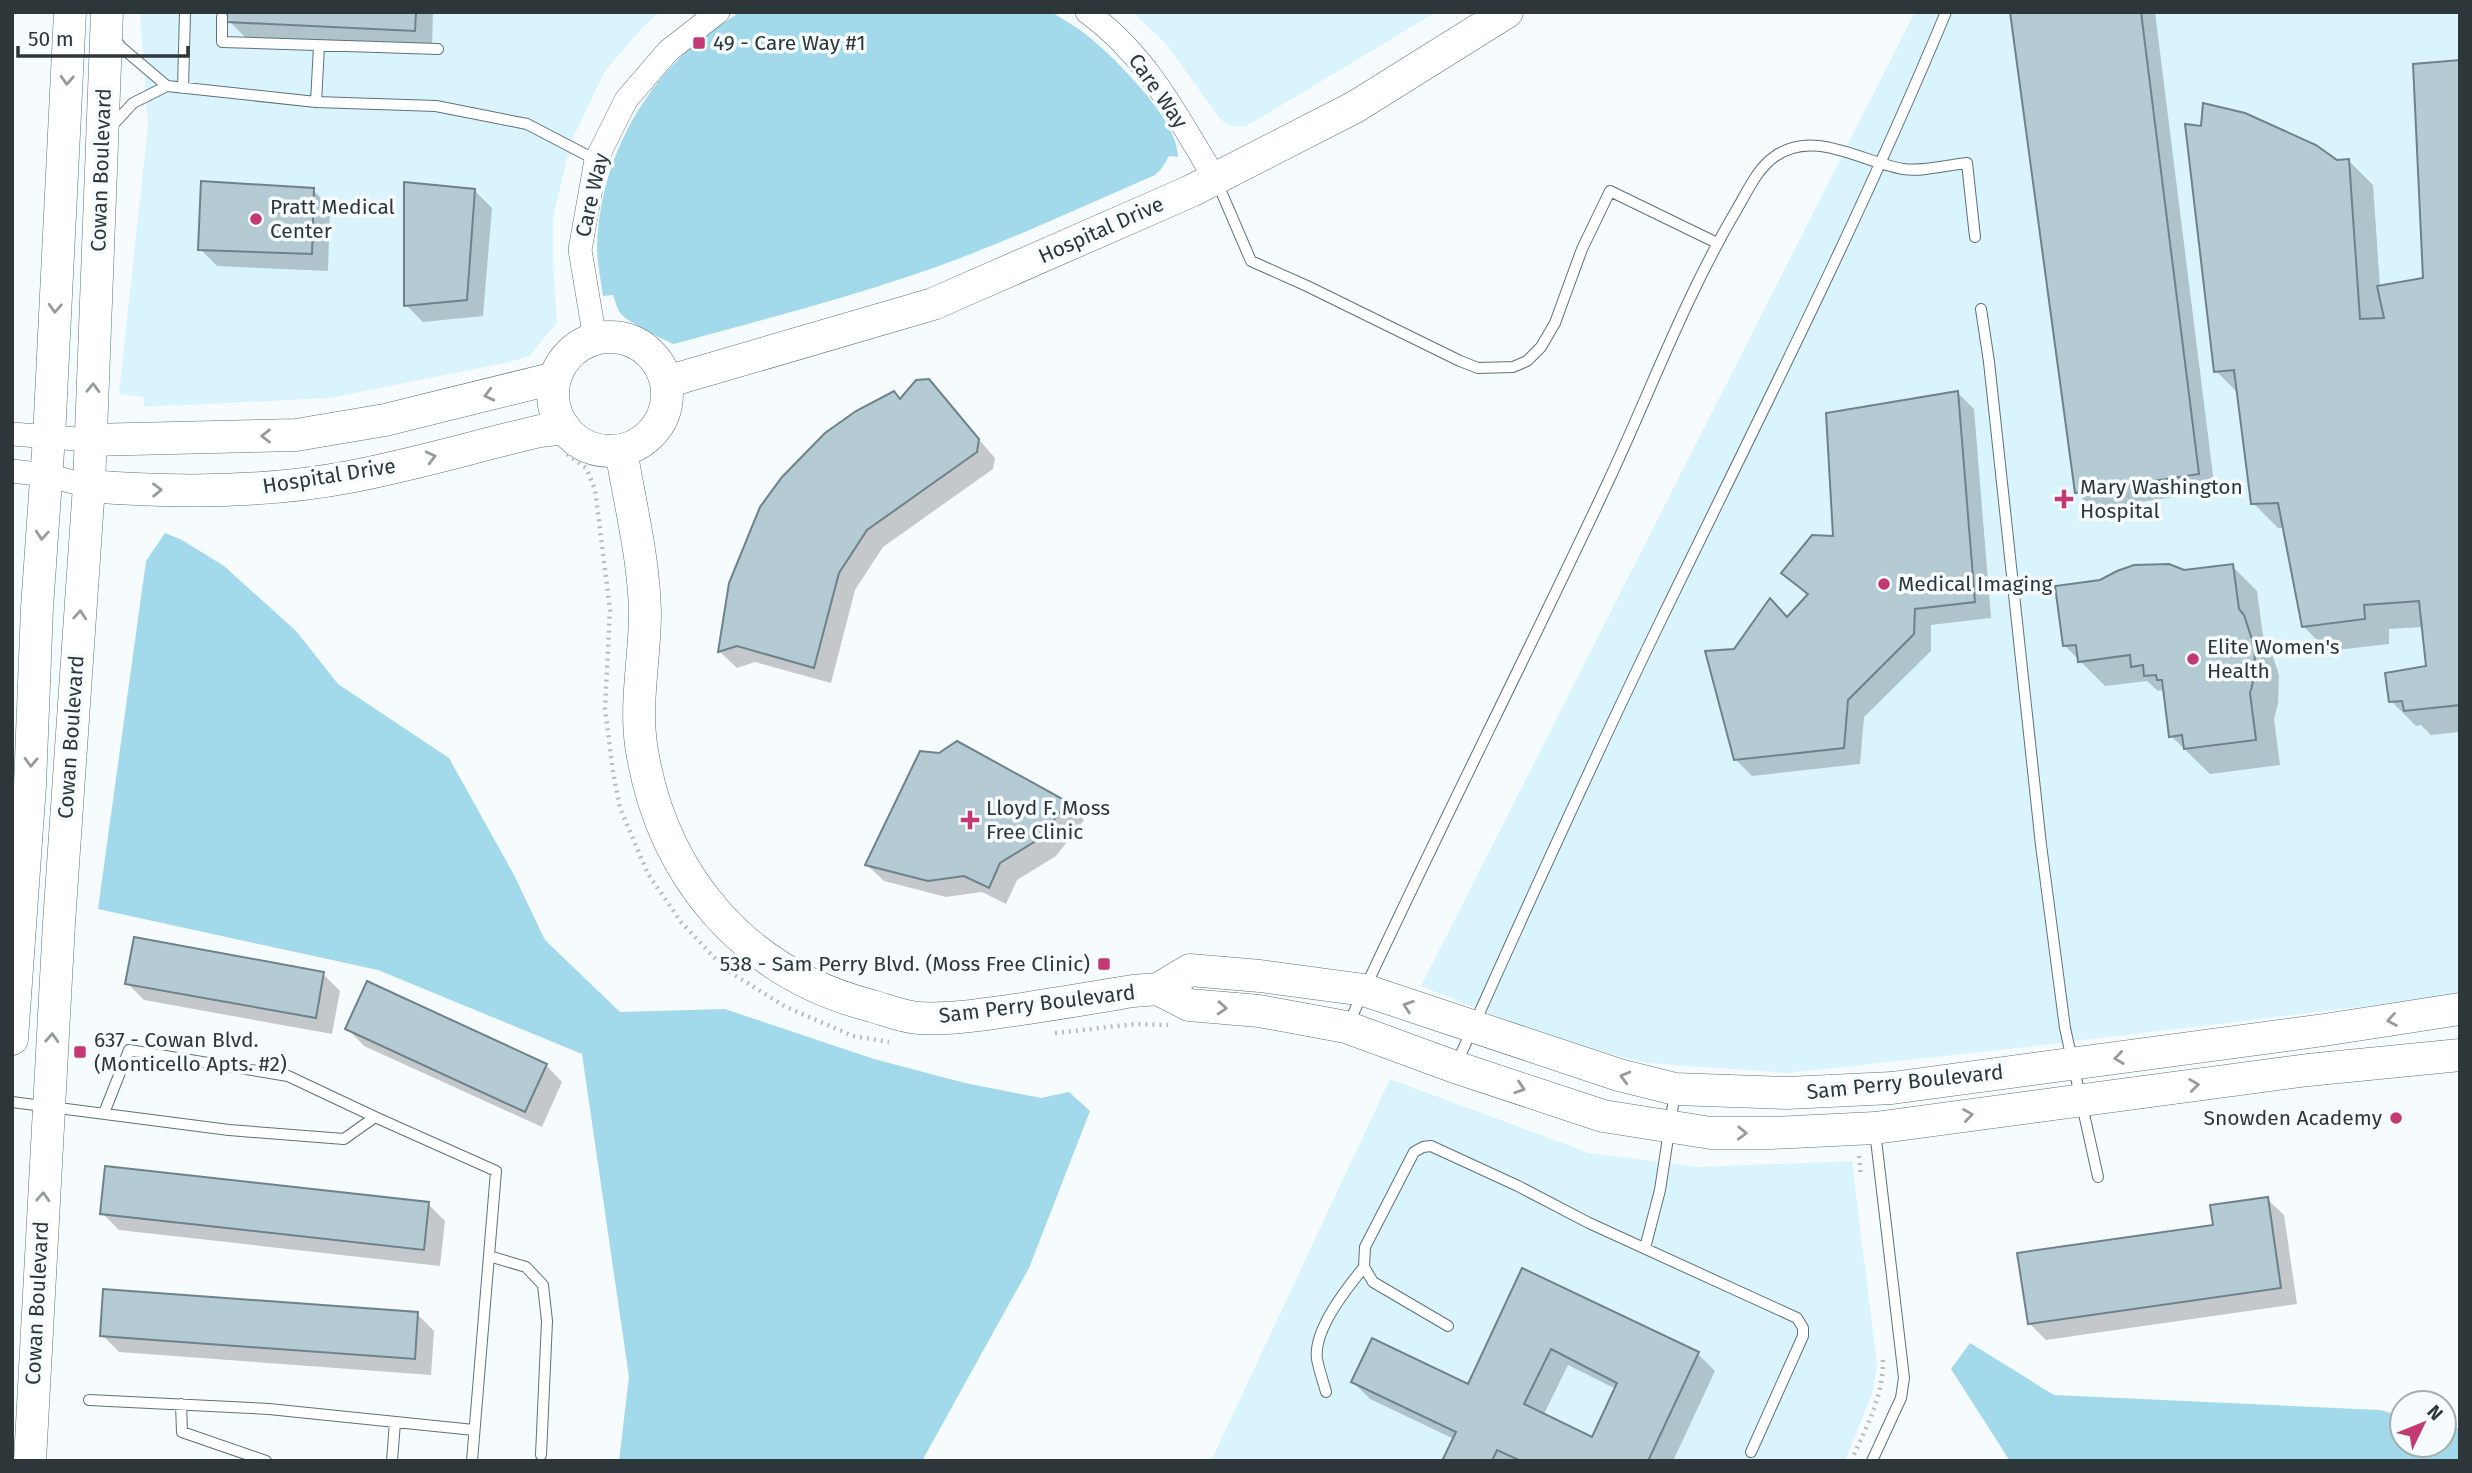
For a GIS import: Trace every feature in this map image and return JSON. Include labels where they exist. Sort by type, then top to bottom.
[{"type":"street","name":"Cowan Boulevard","points":[[12,1039],[20,810],[49,437],[70,12]]},
{"type":"street","name":"Care Way","points":[[595,339],[580,250],[596,160],[626,100],[668,51],[718,12]]},
{"type":"street","name":"Care Way","points":[[1087,12],[1121,41],[1152,75],[1216,180]]},
{"type":"street","name":"Hospital Drive","points":[[666,382],[933,304],[1216,180],[1355,107],[1507,12]]},
{"type":"street","name":"Cowan Boulevard","points":[[30,1461],[48,1106],[89,486],[106,20]]},
{"type":"street","points":[[614,337],[632,341],[648,351],[659,365],[666,382],[667,401],[662,418],[645,439],[621,450],[603,451],[585,446],[570,436],[564,440],[553,404],[555,378],[567,356],[580,345],[595,339],[614,337]]},
{"type":"street","points":[[12,434],[90,440],[296,435],[385,420],[555,378]]},
{"type":"street","name":"Hospital Drive","points":[[89,486],[135,491],[309,484],[351,477],[540,431],[564,440]]},
{"type":"street","name":"Sam Perry Boulevard","points":[[621,450],[637,540],[645,609],[639,725],[651,798],[667,836],[694,885],[729,926],[767,960],[799,980],[843,998],[916,1018],[973,1016],[1158,989],[1190,970],[1260,975],[1364,990],[1619,1075],[1675,1089],[1787,1093],[1892,1088],[2073,1065],[2460,1009]]},
{"type":"street","points":[[12,471],[46,475],[89,486]]},
{"type":"street","name":"Sam Perry Boulevard","points":[[1158,989],[1189,1005],[1259,1011],[1346,1027],[1455,1067],[1603,1116],[1711,1133],[1875,1128],[2295,1072],[2460,1055]]},
{"type":"lane","points":[[183,88],[186,12]]},
{"type":"lane","points":[[1455,1067],[1538,880],[1844,243],[1946,12]]},
{"type":"lane","points":[[222,17],[222,43],[438,49]]},
{"type":"lane","points":[[106,20],[121,47],[167,86],[316,102],[436,106],[527,124],[596,160]]},
{"type":"lane","points":[[316,102],[319,46]]},
{"type":"lane","points":[[102,141],[117,119],[133,103],[167,86]]},
{"type":"lane","points":[[1346,1027],[1608,482],[1717,243],[1760,170],[1774,157],[1791,148],[1809,145],[1838,149],[1907,169],[1967,163],[1975,237]]},
{"type":"lane","points":[[1216,180],[1251,261],[1478,368],[1513,367],[1527,361],[1541,347],[1555,323],[1582,249],[1610,191],[1717,243]]},
{"type":"lane","points":[[1981,309],[1997,429],[2040,845],[2065,1028],[2098,1177]]},
{"type":"lane","points":[[104,1113],[129,1050],[288,1076],[496,1171],[472,1461]]},
{"type":"lane","points":[[1645,1248],[1660,1190],[1675,1089]]},
{"type":"lane","points":[[12,1102],[229,1129],[344,1139],[375,1117]]},
{"type":"lane","points":[[1872,1461],[1901,1398],[1904,1378],[1875,1128]]},
{"type":"lane","points":[[1448,1326],[1373,1282],[1364,1267],[1365,1247],[1414,1152],[1431,1146],[1797,1318],[1803,1328],[1802,1336],[1751,1452]]},
{"type":"lane","points":[[489,1256],[526,1267],[543,1285],[547,1321],[541,1455]]},
{"type":"lane","points":[[1326,1392],[1317,1357],[1324,1327],[1342,1293],[1364,1267]]},
{"type":"lane","points":[[89,1400],[269,1409],[474,1430]]},
{"type":"lane","points":[[181,1404],[182,1432],[266,1461]]},
{"type":"lane","points":[[392,1461],[395,1422]]},
{"type":"path","points":[[564,440],[586,468],[595,489],[610,610],[605,709],[613,772],[620,808],[648,874],[681,922],[725,969],[786,1007],[853,1036],[901,1043]]},
{"type":"path","points":[[1049,1034],[1135,1024],[1175,1025]]},
{"type":"path","points":[[1859,1156],[1862,1180]]},
{"type":"path","points":[[1851,1461],[1881,1392],[1881,1342]]},
{"type":"shaded area","points":[[140,12],[660,12],[644,26],[605,71],[571,142],[553,217],[557,323],[529,356],[329,398],[144,407],[143,397],[119,394],[148,125]]},
{"type":"shaded area","points":[[740,12],[1051,12],[1088,36],[1144,92],[1168,126],[1176,142],[1178,157],[1169,156],[1155,175],[1031,230],[936,267],[847,296],[674,344],[626,319],[619,312],[613,295],[603,296],[597,248],[599,219],[613,164],[637,112],[671,66],[709,32]]},
{"type":"shaded area","points":[[1133,12],[1436,12],[1246,126],[1238,127],[1221,120],[1166,44]]},
{"type":"shaded area","name":"Mary Washington Hospital","points":[[1915,12],[2460,12],[2460,995],[1787,1073],[1646,1063],[1552,1039],[1421,986]]},
{"type":"shaded area","points":[[165,533],[182,540],[224,566],[297,632],[338,684],[449,758],[514,875],[545,940],[620,1012],[725,1009],[874,1059],[965,1083],[1041,1098],[1069,1092],[1090,1111],[1029,1268],[922,1461],[619,1461],[629,1377],[582,1054],[378,970],[98,909],[146,561]]},
{"type":"shaded area","points":[[1390,1079],[1589,1153],[1699,1167],[1852,1161],[1877,1365],[1872,1394],[1845,1461],[1211,1461]]},
{"type":"shaded area","points":[[1970,1343],[2054,1395],[2380,1410],[2388,1412],[2388,1459],[2458,1459],[2458,1428],[2460,1461],[2010,1461],[1951,1369]]},
{"type":"building","points":[[227,12],[416,12],[415,31],[227,22]]},
{"type":"building","points":[[2010,12],[2141,12],[2199,474],[2075,493]]},
{"type":"building","name":"Mary Washington Hospital","points":[[2460,60],[2460,705],[2404,711],[2402,701],[2389,702],[2385,673],[2426,666],[2419,601],[2364,605],[2365,619],[2302,627],[2278,503],[2251,504],[2234,370],[2214,372],[2185,124],[2201,126],[2203,103],[2245,113],[2316,145],[2337,160],[2349,159],[2360,319],[2384,318],[2377,286],[2423,278],[2413,64]]},
{"type":"building","name":"Pratt Medical Center","points":[[201,181],[314,188],[312,254],[198,250]]},
{"type":"building","points":[[404,182],[475,189],[467,300],[404,306]]},
{"type":"building","points":[[929,379],[979,439],[977,452],[867,530],[839,573],[814,668],[737,646],[718,652],[729,583],[760,507],[782,477],[825,433],[856,411],[894,391],[900,399],[916,380]]},
{"type":"building","name":"Medical Imaging","points":[[1958,391],[1975,602],[1915,609],[1914,634],[1848,700],[1844,748],[1734,760],[1705,651],[1734,649],[1770,598],[1787,617],[1808,594],[1781,573],[1812,535],[1833,536],[1826,413]]},
{"type":"building","name":"Elite Women's Health","points":[[2169,564],[2184,570],[2233,564],[2239,609],[2244,615],[2255,649],[2254,678],[2250,693],[2256,740],[2184,749],[2182,735],[2169,737],[2162,680],[2157,680],[2156,675],[2144,676],[2143,665],[2131,667],[2130,655],[2078,662],[2076,645],[2063,646],[2055,586],[2100,580],[2134,565]]},
{"type":"building","name":"Lloyd F. Moss Free Clinic","points":[[957,741],[1068,802],[1039,839],[1000,863],[989,888],[964,876],[928,881],[865,865],[920,751],[939,753]]},
{"type":"building","points":[[134,937],[324,972],[316,1018],[125,984]]},
{"type":"building","points":[[367,981],[547,1064],[525,1112],[345,1029]]},
{"type":"building","points":[[105,1166],[429,1202],[424,1250],[100,1214]]},
{"type":"building","points":[[2268,1197],[2281,1288],[2028,1324],[2017,1253],[2213,1225],[2210,1205]]},
{"type":"building","points":[[1522,1268],[1699,1352],[1648,1461],[1521,1461],[1497,1450],[1492,1461],[1442,1461],[1456,1432],[1351,1382],[1372,1338],[1468,1384]],"holes":[[[1551,1349],[1617,1383],[1592,1437],[1524,1404]]]},
{"type":"building","points":[[103,1289],[418,1312],[415,1359],[100,1336]]},
{"type":"place","name":"49 - Care Way #1","points":[[699,43]]},
{"type":"place","name":"Pratt Medical Center","points":[[256,219]]},
{"type":"place","name":"Mary Washington Hospital","points":[[2064,499]]},
{"type":"place","name":"Medical Imaging","points":[[1884,584]]},
{"type":"place","name":"Elite Women's Health","points":[[2193,659]]},
{"type":"place","name":"Lloyd F. Moss Free Clinic","points":[[970,820]]},
{"type":"place","name":"538 - Sam Perry Blvd. (Moss Free Clinic)","points":[[1104,964]]},
{"type":"place","name":"637 - Cowan Blvd. (Monticello Apts. #2)","points":[[80,1052]]},
{"type":"place","name":"Snowden Academy","points":[[2396,1118]]}]
